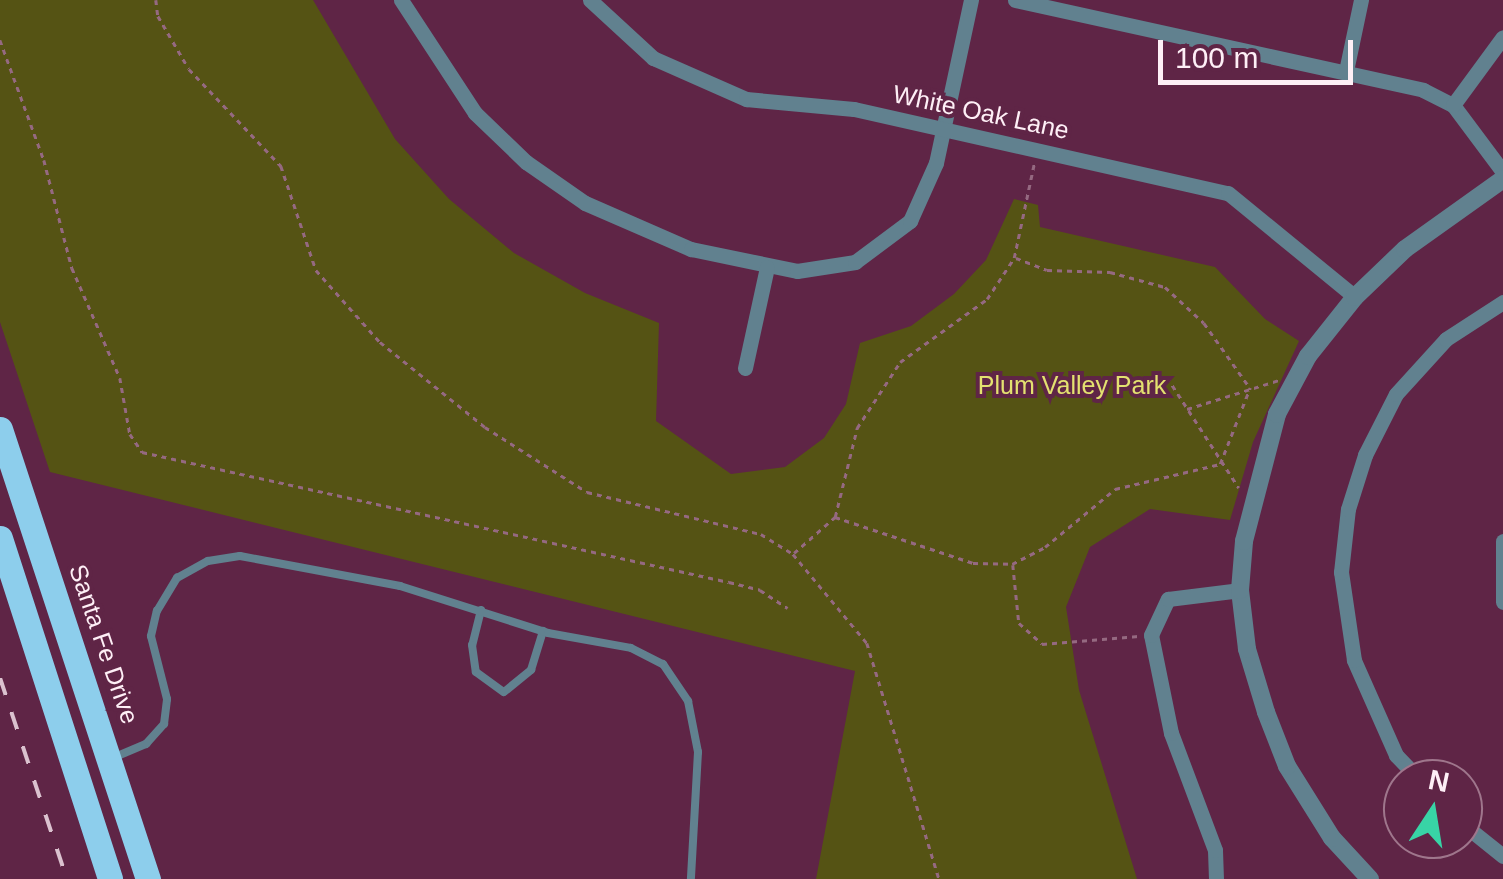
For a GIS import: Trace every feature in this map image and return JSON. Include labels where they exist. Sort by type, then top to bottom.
[{"type":"highway","name":"Santa Fe Drive","points":[[0,429],[148,879]]},
{"type":"highway","points":[[0,538],[110,879]]},
{"type":"street","points":[[400,0],[452,85],[526,162],[619,222],[767,267],[828,270],[878,250],[910,221],[926,196],[971,0]]},
{"type":"street","name":"White Oak Lane","points":[[590,0],[653,58],[720,90],[942,130],[1228,193],[1354,296]]},
{"type":"street","points":[[1015,0],[1346,71],[1453,105],[1503,175],[1405,248],[1354,296],[1308,356],[1278,414],[1244,541],[1240,590],[1247,649],[1287,766],[1332,838],[1370,879]]},
{"type":"street","points":[[1346,71],[1362,0]]},
{"type":"street","points":[[1453,105],[1503,37]]},
{"type":"street","points":[[745,368],[767,267]]},
{"type":"street","points":[[1400,759],[1354,660],[1341,572],[1348,510],[1365,455],[1396,394],[1446,339],[1503,302]]},
{"type":"street","points":[[1503,541],[1503,602]]},
{"type":"street","points":[[1216,879],[1215,850],[1171,732],[1150,635],[1168,598],[1240,590]]},
{"type":"street","points":[[1483,840],[1503,856]]},
{"type":"lane","points":[[111,759],[146,744],[164,724],[167,698],[151,636],[157,611],[177,578],[208,560],[240,556],[295,566],[482,610],[542,632],[631,648],[663,664],[688,701],[698,752],[691,879]]},
{"type":"lane","points":[[482,610],[472,645],[476,672],[504,692],[531,670],[542,632]]},
{"type":"path","points":[[156,0],[158,16],[189,69],[281,166],[316,270],[380,342],[485,427],[587,492],[761,534],[793,554],[866,644],[939,879]]},
{"type":"path","points":[[0,40],[44,160],[72,268],[120,378],[130,434],[142,452],[729,582],[760,590],[788,608]]},
{"type":"path","points":[[793,554],[835,517],[857,428],[900,362],[987,298],[1014,258],[1037,150]]},
{"type":"path","points":[[1014,258],[1047,270],[1110,272],[1165,287],[1204,323],[1250,388]]},
{"type":"path","points":[[1166,377],[1239,488]]},
{"type":"path","points":[[1187,409],[1281,379]]},
{"type":"path","points":[[1220,464],[1250,388]]},
{"type":"path","points":[[835,517],[973,562],[1012,564],[1045,547],[1115,489],[1220,464]]},
{"type":"path","points":[[1012,564],[1019,623],[1042,644],[1150,635]]},
{"type":"green space","name":"Plum Valley Park","points":[[0,0],[313,0],[395,139],[449,199],[514,253],[585,293],[659,323],[656,421],[731,474],[785,467],[824,438],[846,404],[860,343],[911,326],[954,294],[986,260],[1014,199],[1038,205],[1040,227],[1215,267],[1265,319],[1299,341],[1253,442],[1230,520],[1150,509],[1090,547],[1066,607],[1079,690],[1137,879],[816,879],[855,671],[50,472],[0,322]]},
{"type":"railway","points":[[0,678],[67,879]]}]
